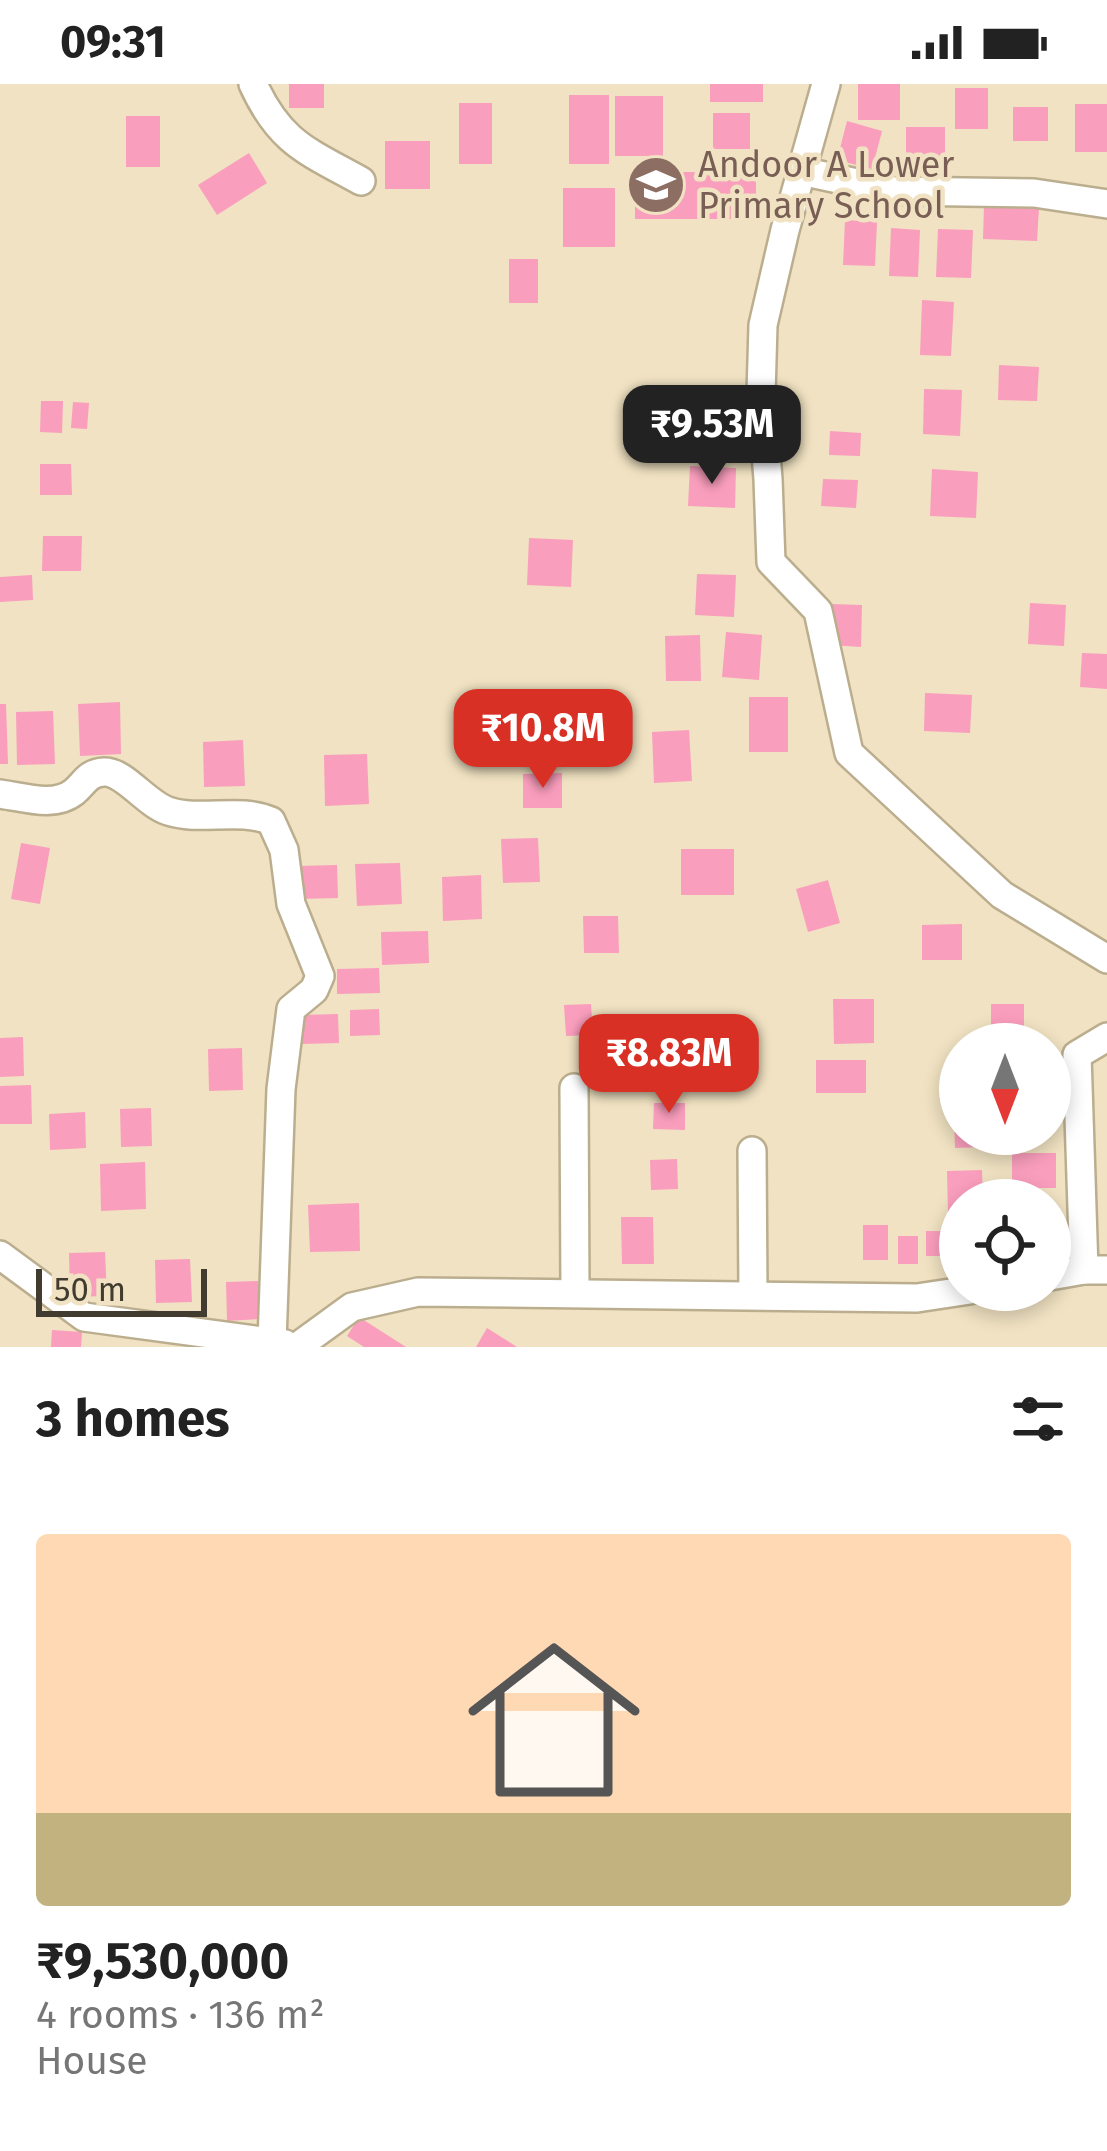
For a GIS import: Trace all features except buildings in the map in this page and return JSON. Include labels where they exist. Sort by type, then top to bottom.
[{"type":"street","points":[[253,84],[265,110],[293,144],[361,181]]},
{"type":"street","points":[[826,84],[764,325],[761,394],[771,562],[818,611],[849,753],[1002,896],[1107,959]]},
{"type":"street","points":[[801,171],[894,191],[1034,193],[1107,203]]},
{"type":"street","points":[[0,794],[49,802],[72,795],[87,777],[105,772],[118,775],[152,805],[175,813],[257,815],[271,821],[284,850],[291,904],[320,976],[314,990],[291,1009],[285,1042],[291,1345]]},
{"type":"street","points":[[1095,1270],[1077,1055],[1107,1037]]},
{"type":"street","points":[[574,1088],[574,1293]]},
{"type":"street","points":[[752,1151],[753,1295]]},
{"type":"street","points":[[0,1255],[84,1318],[128,1336],[291,1345],[352,1307],[418,1292],[939,1295]]},
{"type":"place","name":"Andoor A Lower Primary School","points":[[656,185]]}]
